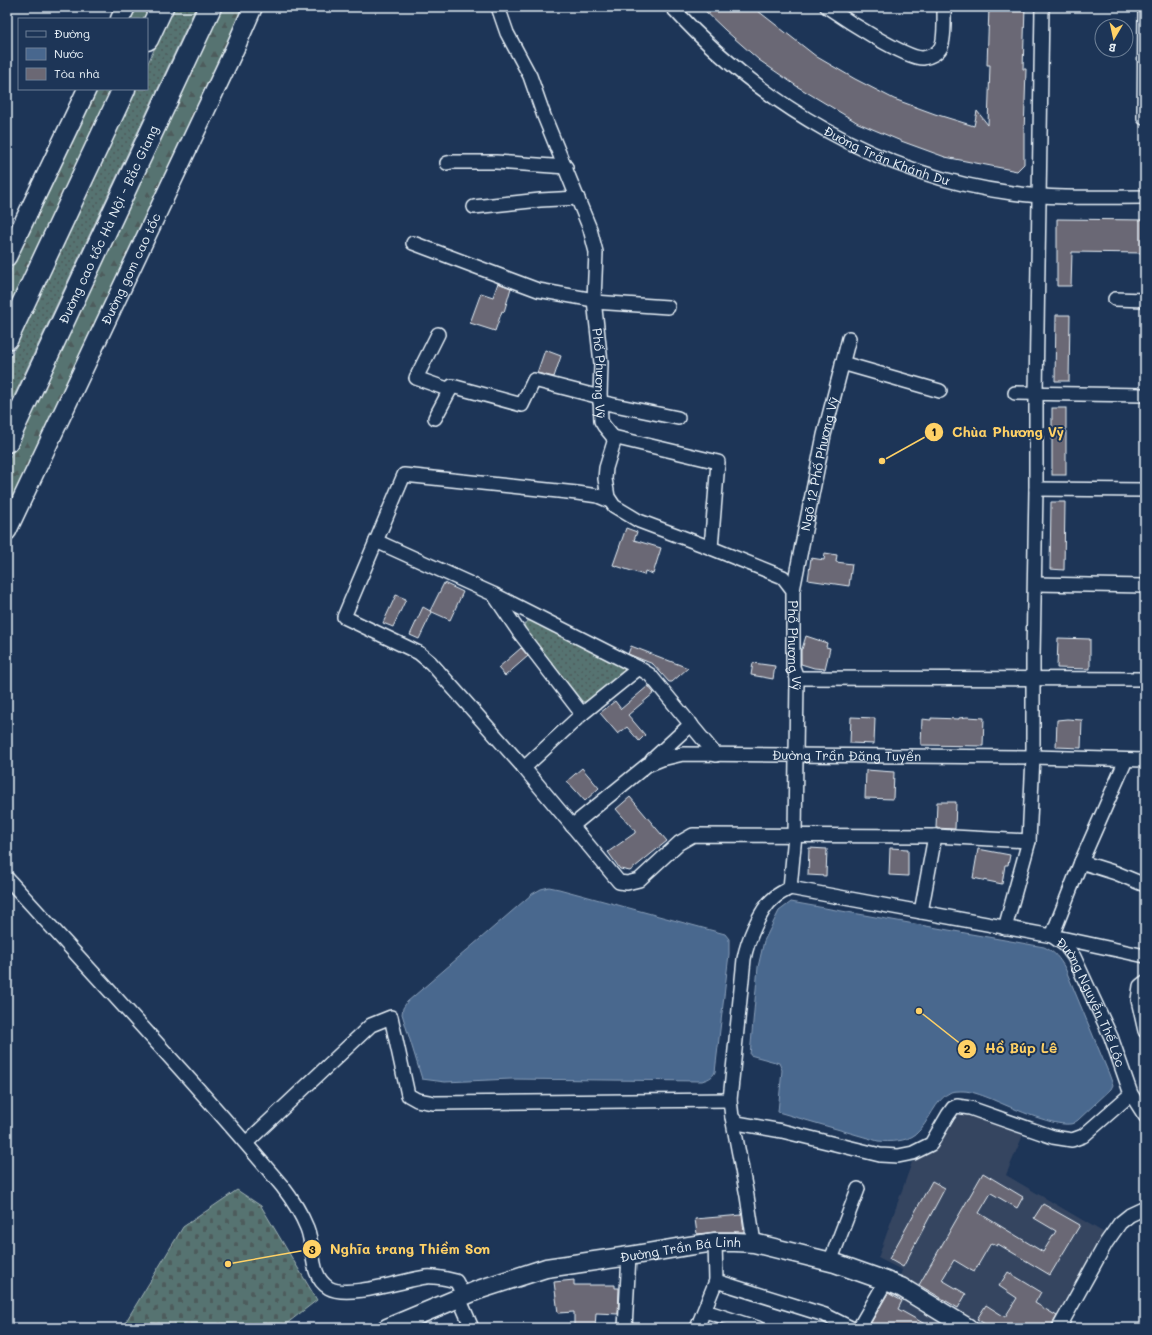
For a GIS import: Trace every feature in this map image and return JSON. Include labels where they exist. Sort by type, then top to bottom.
[{"type":"highway","points":[[148,37],[162,7]]},
{"type":"highway","name":"Đường cao tốc Hà Nội - Bắc Giang","points":[[7,442],[210,7]]},
{"type":"highway","points":[[7,338],[124,90]]},
{"type":"main road","points":[[120,18],[126,7]]},
{"type":"main road","name":"Đường gom cao tốc","points":[[7,530],[253,7]]},
{"type":"main road","points":[[7,257],[87,90]]},
{"type":"main road","name":"Đường Trần Bá Linh","points":[[387,1328],[478,1290],[546,1268],[715,1242],[754,1243],[830,1262],[886,1281],[901,1287],[968,1328]]},
{"type":"street","name":"Phố Phương Vỹ","points":[[498,7],[508,33],[530,76],[590,229],[596,252],[594,301],[601,363],[601,421],[613,437],[614,442],[606,468],[605,479],[610,500],[614,506],[639,521],[783,577],[792,590],[793,667],[797,678],[795,835],[790,888]]},
{"type":"street","name":"Đường Trần Khánh Dư","points":[[672,7],[707,43],[756,85],[813,123],[898,164],[966,184],[1011,193],[1040,196],[1145,197]]},
{"type":"street","points":[[827,7],[887,44],[923,58],[933,55],[941,47],[943,38],[944,7]]},
{"type":"street","points":[[1006,928],[1029,841],[1033,757],[1036,393],[1042,7]]},
{"type":"street","points":[[1144,118],[1145,7]]},
{"type":"street","points":[[447,163],[496,162],[566,167]]},
{"type":"street","points":[[474,207],[578,198]]},
{"type":"street","points":[[413,242],[538,290],[594,301],[668,307]]},
{"type":"street","points":[[1115,299],[1145,300]]},
{"type":"street","points":[[438,334],[416,378],[450,390]]},
{"type":"street","name":"Ngõ 12 Phố Phương Vỹ","points":[[792,590],[824,435],[849,338]]},
{"type":"street","points":[[842,363],[940,391]]},
{"type":"street","points":[[435,418],[452,386],[522,405],[534,380],[600,400],[678,418]]},
{"type":"street","points":[[1015,393],[1145,395]]},
{"type":"street","points":[[613,437],[718,462],[710,548]]},
{"type":"street","points":[[610,500],[598,496],[577,493],[404,475],[344,616],[419,654],[431,663],[524,768],[620,882],[627,883],[639,880],[679,843],[693,835],[936,836],[1029,841]]},
{"type":"street","points":[[1036,488],[1145,490]]},
{"type":"street","points":[[376,541],[493,594],[639,668],[650,675],[716,755]]},
{"type":"street","points":[[1035,584],[1145,586]]},
{"type":"street","points":[[493,594],[582,714]]},
{"type":"street","points":[[524,768],[582,714],[639,668]]},
{"type":"street","points":[[797,678],[1145,679]]},
{"type":"street","points":[[647,765],[691,724]]},
{"type":"street","name":"Đường Trần Đăng Tuyển","points":[[572,826],[647,765],[662,759],[683,754],[1033,757],[1145,760]]},
{"type":"street","points":[[1126,760],[1081,862],[1052,936],[1145,956]]},
{"type":"street","points":[[921,912],[936,836]]},
{"type":"street","points":[[1081,862],[1116,873],[1145,885]]},
{"type":"street","points":[[7,878],[246,1144],[288,1193],[297,1207],[308,1230],[315,1269],[320,1282],[331,1289],[345,1291],[374,1288],[428,1277],[456,1281],[472,1328]]},
{"type":"street","points":[[754,1243],[730,1100],[745,952],[760,914],[766,905],[775,896],[790,888]]},
{"type":"street","name":"Đường Nguyễn Thế Lộc","points":[[790,888],[1052,936],[1065,945],[1074,957],[1110,1037],[1131,1094],[1145,1116]]},
{"type":"street","points":[[1145,982],[1140,986],[1138,1000],[1145,1031]]},
{"type":"street","points":[[246,1144],[371,1025],[391,1017],[408,1095],[418,1100],[434,1103],[730,1100]]},
{"type":"street","points":[[732,1117],[739,1124],[782,1131],[880,1155],[898,1156],[913,1153],[931,1144],[953,1108],[957,1106],[980,1111],[1053,1137],[1072,1140],[1080,1138],[1086,1134],[1131,1094]]},
{"type":"street","points":[[830,1262],[858,1189]]},
{"type":"street","points":[[1059,1328],[1106,1243],[1120,1223],[1130,1215],[1145,1208]]},
{"type":"street","points":[[697,1328],[716,1281],[715,1242]]},
{"type":"street","points":[[625,1328],[629,1256]]},
{"type":"street","points":[[716,1281],[824,1315],[851,1328]]},
{"type":"street","points":[[859,1328],[886,1281]]},
{"type":"street","points":[[705,1311],[758,1328]]},
{"type":"shaded area","points":[[969,1114],[1023,1135],[1006,1175],[1113,1238],[1065,1328],[978,1328],[898,1282],[902,1270],[878,1258],[912,1162],[937,1148],[958,1115]]},
{"type":"shaded area","points":[[885,1288],[954,1328],[862,1328]]},
{"type":"green space","points":[[133,7],[152,7],[147,18],[128,18]]},
{"type":"green space","points":[[174,7],[196,7],[7,411],[7,365],[136,90],[148,90],[148,63]]},
{"type":"green space","points":[[220,7],[244,7],[7,511],[7,463]]},
{"type":"green space","points":[[96,90],[113,90],[7,313],[7,279]]},
{"type":"green space","points":[[527,621],[534,621],[624,667],[625,671],[587,703],[582,701],[527,631],[524,625]]},
{"type":"green space","points":[[237,1190],[261,1206],[317,1300],[281,1328],[122,1328],[183,1227]]},
{"type":"water","points":[[549,887],[725,934],[729,939],[729,954],[715,1072],[711,1077],[702,1081],[511,1079],[445,1082],[422,1079],[402,1014],[403,1008],[407,1002],[532,894]]},
{"type":"water","points":[[791,902],[1044,947],[1048,949],[1061,961],[1065,968],[1109,1074],[1113,1085],[1111,1089],[1078,1120],[1070,1124],[1062,1124],[1041,1119],[973,1092],[951,1092],[945,1095],[936,1105],[925,1124],[916,1134],[908,1139],[893,1141],[878,1141],[778,1112],[782,1070],[779,1063],[750,1055],[758,967],[764,941],[779,911]]},
{"type":"building","points":[[701,7],[753,7],[817,57],[855,79],[894,99],[974,126],[977,111],[988,125],[990,65],[987,65],[989,7],[1025,7],[1023,69],[1026,69],[1024,164],[1017,171],[945,157],[858,123],[798,87],[759,60]]},
{"type":"building","points":[[1057,219],[1145,220],[1145,253],[1072,252],[1071,286],[1057,286]]},
{"type":"building","points":[[498,283],[511,288],[504,312],[502,311],[495,331],[470,323],[481,293],[493,297]]},
{"type":"building","points":[[1056,315],[1070,315],[1069,381],[1055,381]]},
{"type":"building","points":[[545,350],[561,356],[554,377],[537,373]]},
{"type":"building","points":[[1052,408],[1066,408],[1066,475],[1052,475]]},
{"type":"building","points":[[1051,502],[1065,502],[1064,570],[1050,569]]},
{"type":"building","points":[[626,528],[637,532],[634,540],[661,548],[653,574],[645,571],[644,575],[613,565]]},
{"type":"building","points":[[825,553],[837,555],[836,562],[852,564],[849,586],[808,580],[811,558],[824,560]]},
{"type":"building","points":[[444,583],[463,592],[450,620],[430,611]]},
{"type":"building","points":[[396,595],[406,599],[393,627],[383,623]]},
{"type":"building","points":[[423,607],[432,612],[419,639],[410,635]]},
{"type":"building","points":[[806,636],[827,643],[826,647],[830,648],[825,669],[814,668],[801,664],[801,649]]},
{"type":"building","points":[[1058,638],[1090,639],[1090,669],[1057,668]]},
{"type":"building","points":[[631,646],[688,668],[672,682],[669,682],[653,664],[628,654]]},
{"type":"building","points":[[521,648],[528,656],[505,676],[498,668]]},
{"type":"building","points":[[753,663],[775,666],[773,679],[751,675]]},
{"type":"building","points":[[648,686],[654,693],[628,715],[645,735],[639,741],[627,727],[618,734],[600,713],[615,701],[621,709]]},
{"type":"building","points":[[851,717],[875,718],[874,744],[850,743]]},
{"type":"building","points":[[967,717],[984,718],[983,746],[921,745],[922,719],[959,719]]},
{"type":"building","points":[[1057,720],[1082,720],[1081,748],[1056,747]]},
{"type":"building","points":[[582,768],[599,788],[585,801],[567,781]]},
{"type":"building","points":[[866,770],[894,772],[893,799],[865,798]]},
{"type":"building","points":[[630,797],[667,841],[630,871],[620,869],[608,852],[635,833],[635,831],[616,809]]},
{"type":"building","points":[[937,802],[956,802],[955,829],[936,828]]},
{"type":"building","points":[[809,848],[827,849],[826,876],[808,875]]},
{"type":"building","points":[[890,848],[908,849],[908,876],[889,875]]},
{"type":"building","points":[[978,849],[1010,855],[1008,865],[1005,865],[1002,884],[973,878]]},
{"type":"building","points":[[983,1173],[1023,1197],[1017,1208],[991,1193],[979,1213],[1043,1252],[1056,1231],[1034,1218],[1043,1204],[1080,1225],[1050,1275],[998,1244],[997,1246],[991,1243],[974,1272],[954,1260],[942,1280],[966,1294],[958,1308],[919,1285]]},
{"type":"building","points":[[932,1181],[945,1188],[903,1267],[889,1259]]},
{"type":"building","points":[[742,1215],[744,1232],[715,1232],[697,1234],[695,1219]]},
{"type":"building","points":[[1008,1272],[1041,1292],[1035,1303],[1057,1316],[1050,1328],[991,1328],[977,1319],[986,1305],[1005,1317],[1017,1298],[999,1286]]},
{"type":"building","points":[[574,1280],[574,1285],[615,1285],[615,1288],[619,1288],[618,1314],[596,1313],[595,1328],[574,1328],[574,1312],[558,1313],[554,1282]]},
{"type":"building","points":[[888,1293],[902,1301],[898,1309],[932,1328],[894,1328],[887,1324],[885,1328],[868,1328]]},
{"type":"place","name":"Chùa Phương Vỹ","points":[[882,461]]},
{"type":"place","name":"Hồ Búp Lê","points":[[919,1011]]},
{"type":"place","name":"Nghĩa trang Thiềm Sơn","points":[[228,1264]]}]
